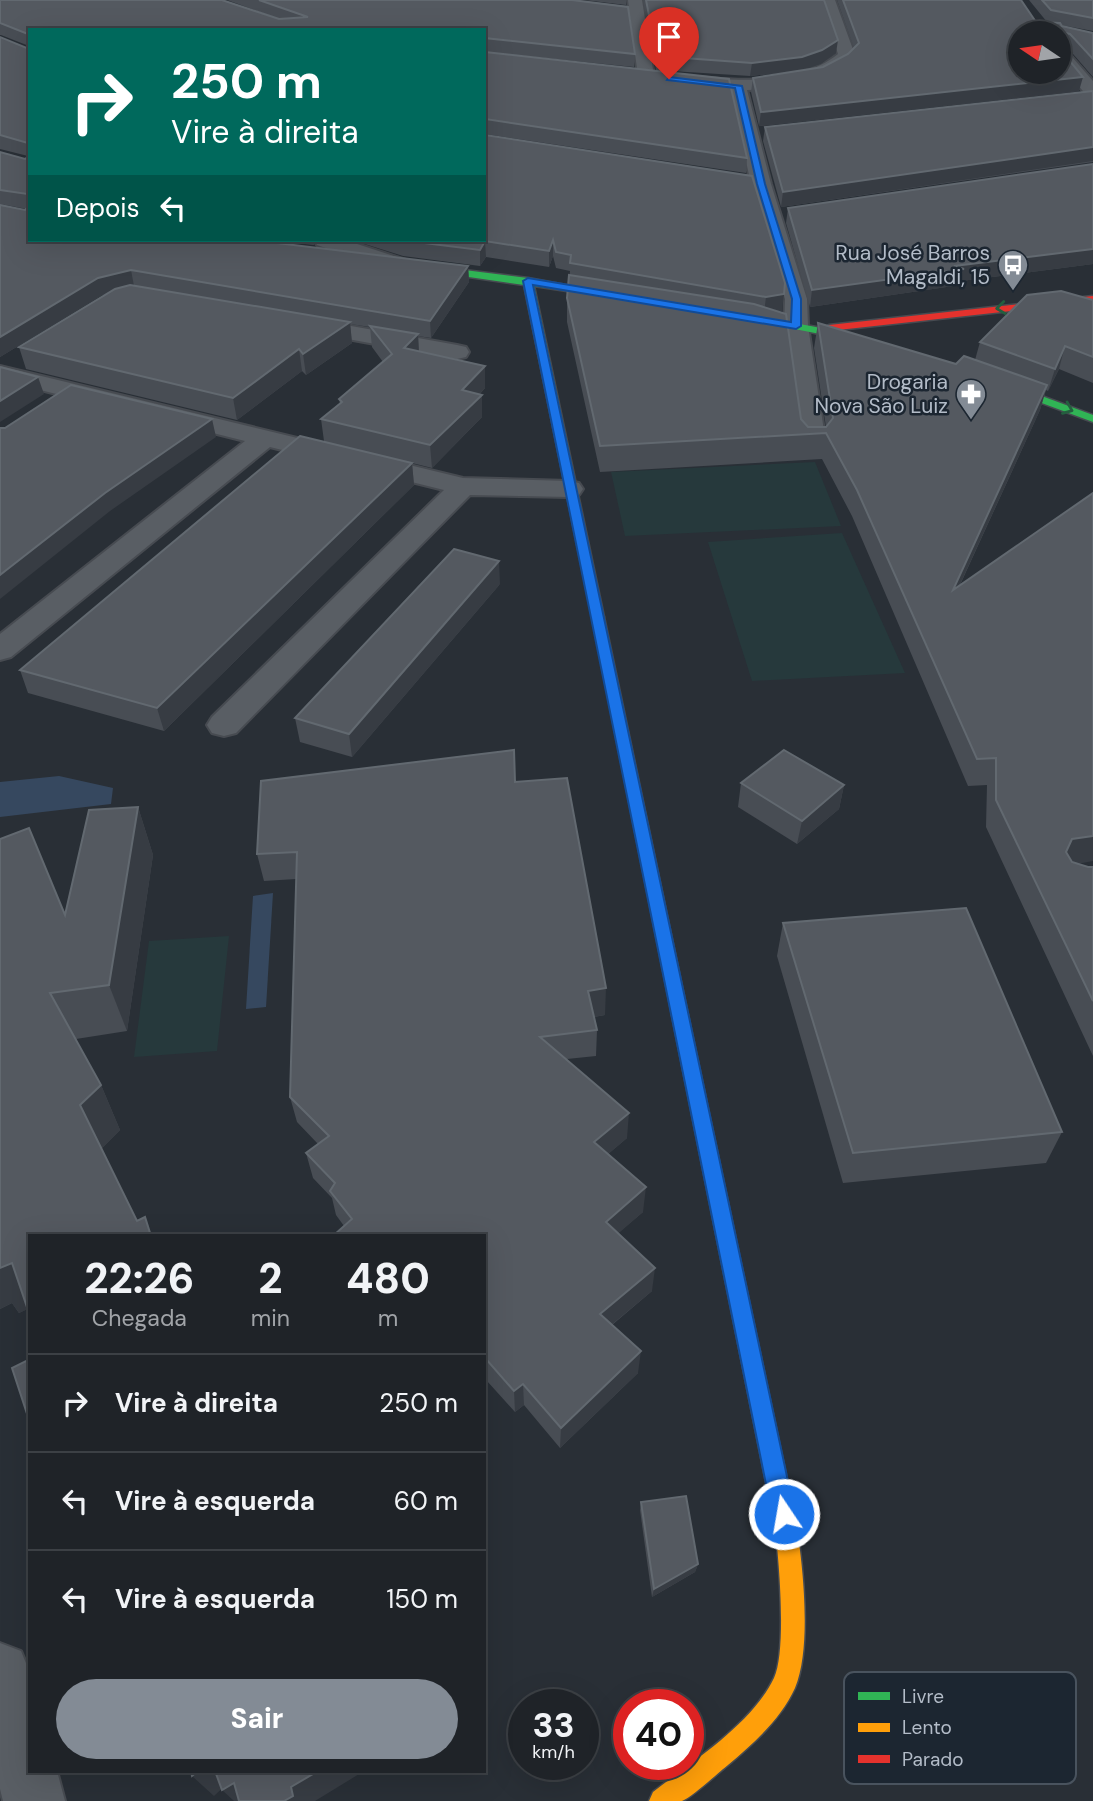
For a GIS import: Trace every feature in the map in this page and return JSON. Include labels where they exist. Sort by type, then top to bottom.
[{"type":"street","points":[[522,0],[636,7],[640,76],[738,86],[807,77],[835,67],[846,55],[828,0]]},
{"type":"street","points":[[1071,70],[1088,96]]},
{"type":"street","points":[[738,86],[757,134],[761,184],[778,216],[796,299],[806,328],[813,444]]},
{"type":"street","points":[[733,179],[761,184]]},
{"type":"street","points":[[322,247],[398,265],[528,281],[635,299]]},
{"type":"street","points":[[528,281],[789,1541],[792,1632],[786,1681],[744,1736],[662,1801]]},
{"type":"street","points":[[806,328],[897,321],[1093,299]]},
{"type":"street","points":[[716,312],[890,345],[897,321]]},
{"type":"street","points":[[283,321],[457,352]]},
{"type":"street","points":[[0,372],[22,357]]},
{"type":"street","points":[[0,372],[463,486],[569,489]]},
{"type":"street","points":[[973,375],[1093,419]]},
{"type":"street","points":[[47,406],[70,391]]},
{"type":"street","points":[[0,650],[264,439]]},
{"type":"street","points":[[225,726],[463,486]]},
{"type":"street","points":[[0,1672],[34,1801]]},
{"type":"shaded area","points":[[815,462],[841,526],[625,536],[611,472]]},
{"type":"shaded area","points":[[842,533],[905,673],[752,681],[708,542]]},
{"type":"shaded area","points":[[229,936],[217,1051],[134,1057],[149,941]]},
{"type":"water","points":[[59,776],[113,788],[111,804],[0,817],[0,782]]},
{"type":"water","points":[[273,893],[266,1007],[246,1009],[253,896]]},
{"type":"building","points":[[0,0],[222,0],[279,19],[308,17],[259,0],[572,0],[628,7],[635,54],[486,38],[486,28],[28,28],[28,34],[0,23]]},
{"type":"building","points":[[646,0],[824,0],[838,40],[822,50],[802,57],[752,63],[657,56]]},
{"type":"building","points":[[843,0],[1021,0],[1035,21],[1008,21],[1008,84],[1019,84],[761,112],[753,78],[823,67],[848,54],[859,43]]},
{"type":"building","points":[[1042,0],[1093,0],[1093,18],[1051,10]]},
{"type":"building","points":[[1071,28],[1093,33],[1093,59],[1071,35]]},
{"type":"building","points":[[0,37],[28,49],[28,143],[0,135]]},
{"type":"building","points":[[486,52],[729,79],[747,158],[486,119]]},
{"type":"building","points":[[1071,62],[1083,77],[1071,78]]},
{"type":"building","points":[[1093,91],[1093,147],[783,192],[765,127]]},
{"type":"building","points":[[486,135],[752,176],[785,283],[784,294],[766,297],[570,263],[571,255],[556,252],[553,240],[549,251],[486,241]]},
{"type":"building","points":[[0,152],[25,159],[28,157],[28,194],[0,190]]},
{"type":"building","points":[[1093,164],[1093,249],[954,266],[964,269],[812,290],[788,208]]},
{"type":"building","points":[[0,205],[25,210],[28,207],[28,242],[269,242],[468,266],[430,321],[131,270],[98,278],[0,337]]},
{"type":"building","points":[[416,242],[484,242],[480,250]]},
{"type":"building","points":[[569,275],[754,304],[786,314],[801,419],[808,427],[826,427],[833,418],[818,323],[956,364],[964,356],[1047,385],[953,590],[1093,493],[1093,836],[1072,839],[1066,852],[1072,862],[1093,867],[1093,1001],[996,800],[996,758],[977,759],[857,490],[826,433],[600,446],[567,298]]},
{"type":"building","points":[[130,285],[350,322],[303,354],[299,349],[233,398],[19,347],[115,289]]},
{"type":"building","points":[[1061,291],[1093,300],[1093,357],[1065,346],[1055,369],[980,342],[1027,295]]},
{"type":"building","points":[[370,326],[418,334],[404,348],[485,366],[462,390],[482,395],[430,445],[321,419],[342,402],[339,399],[392,354]]},
{"type":"building","points":[[0,367],[38,377],[0,401]]},
{"type":"building","points":[[71,385],[212,419],[105,493],[0,575],[0,428],[5,428]]},
{"type":"building","points":[[300,436],[412,463],[157,708],[20,670]]},
{"type":"building","points":[[454,549],[499,561],[349,734],[295,718]]},
{"type":"building","points":[[514,750],[515,782],[567,778],[606,988],[588,991],[597,1030],[540,1037],[629,1113],[594,1142],[646,1187],[606,1222],[655,1268],[600,1314],[641,1351],[561,1428],[523,1384],[514,1391],[486,1359],[486,1234],[335,1234],[352,1219],[330,1191],[335,1183],[306,1153],[329,1136],[290,1097],[297,852],[257,854],[261,781]]},
{"type":"building","points":[[784,750],[844,785],[802,821],[741,783]]},
{"type":"building","points":[[138,807],[109,985],[50,993],[101,1085],[80,1105],[137,1221],[145,1217],[150,1234],[28,1234],[28,1310],[12,1263],[0,1268],[0,839],[29,828],[65,915],[89,810]]},
{"type":"building","points":[[966,908],[1062,1132],[853,1153],[783,923]]},
{"type":"building","points":[[28,1360],[28,1417],[12,1368]]},
{"type":"building","points":[[686,1496],[698,1564],[654,1589],[641,1502]]},
{"type":"building","points":[[216,1773],[315,1773],[291,1787],[293,1796],[284,1801],[239,1801],[234,1783],[222,1790]]},
{"type":"traffic: fast","points":[[417,267],[620,296]]},
{"type":"traffic: fast","points":[[528,281],[598,617]]},
{"type":"traffic: fast","points":[[735,315],[816,330],[867,345]]},
{"type":"traffic: fast","points":[[992,381],[1093,419]]},
{"type":"traffic: fast","points":[[680,1015],[785,1522]]},
{"type":"traffic: slow","points":[[598,617],[680,1015]]},
{"type":"traffic: slow","points":[[662,1801],[713,1762],[746,1732],[775,1700],[785,1682],[789,1669],[792,1628],[791,1579],[785,1522]]},
{"type":"traffic: jam","points":[[829,328],[1093,299]]},
{"type":"place","name":"Rua José Barros Magaldi, 15","points":[[1013,292]]},
{"type":"place","name":"Drogaria Nova São Luiz","points":[[971,421]]},
{"type":"route","points":[[669,79],[738,86],[761,184],[796,299],[796,326],[528,281],[569,489],[784,1514]]}]
